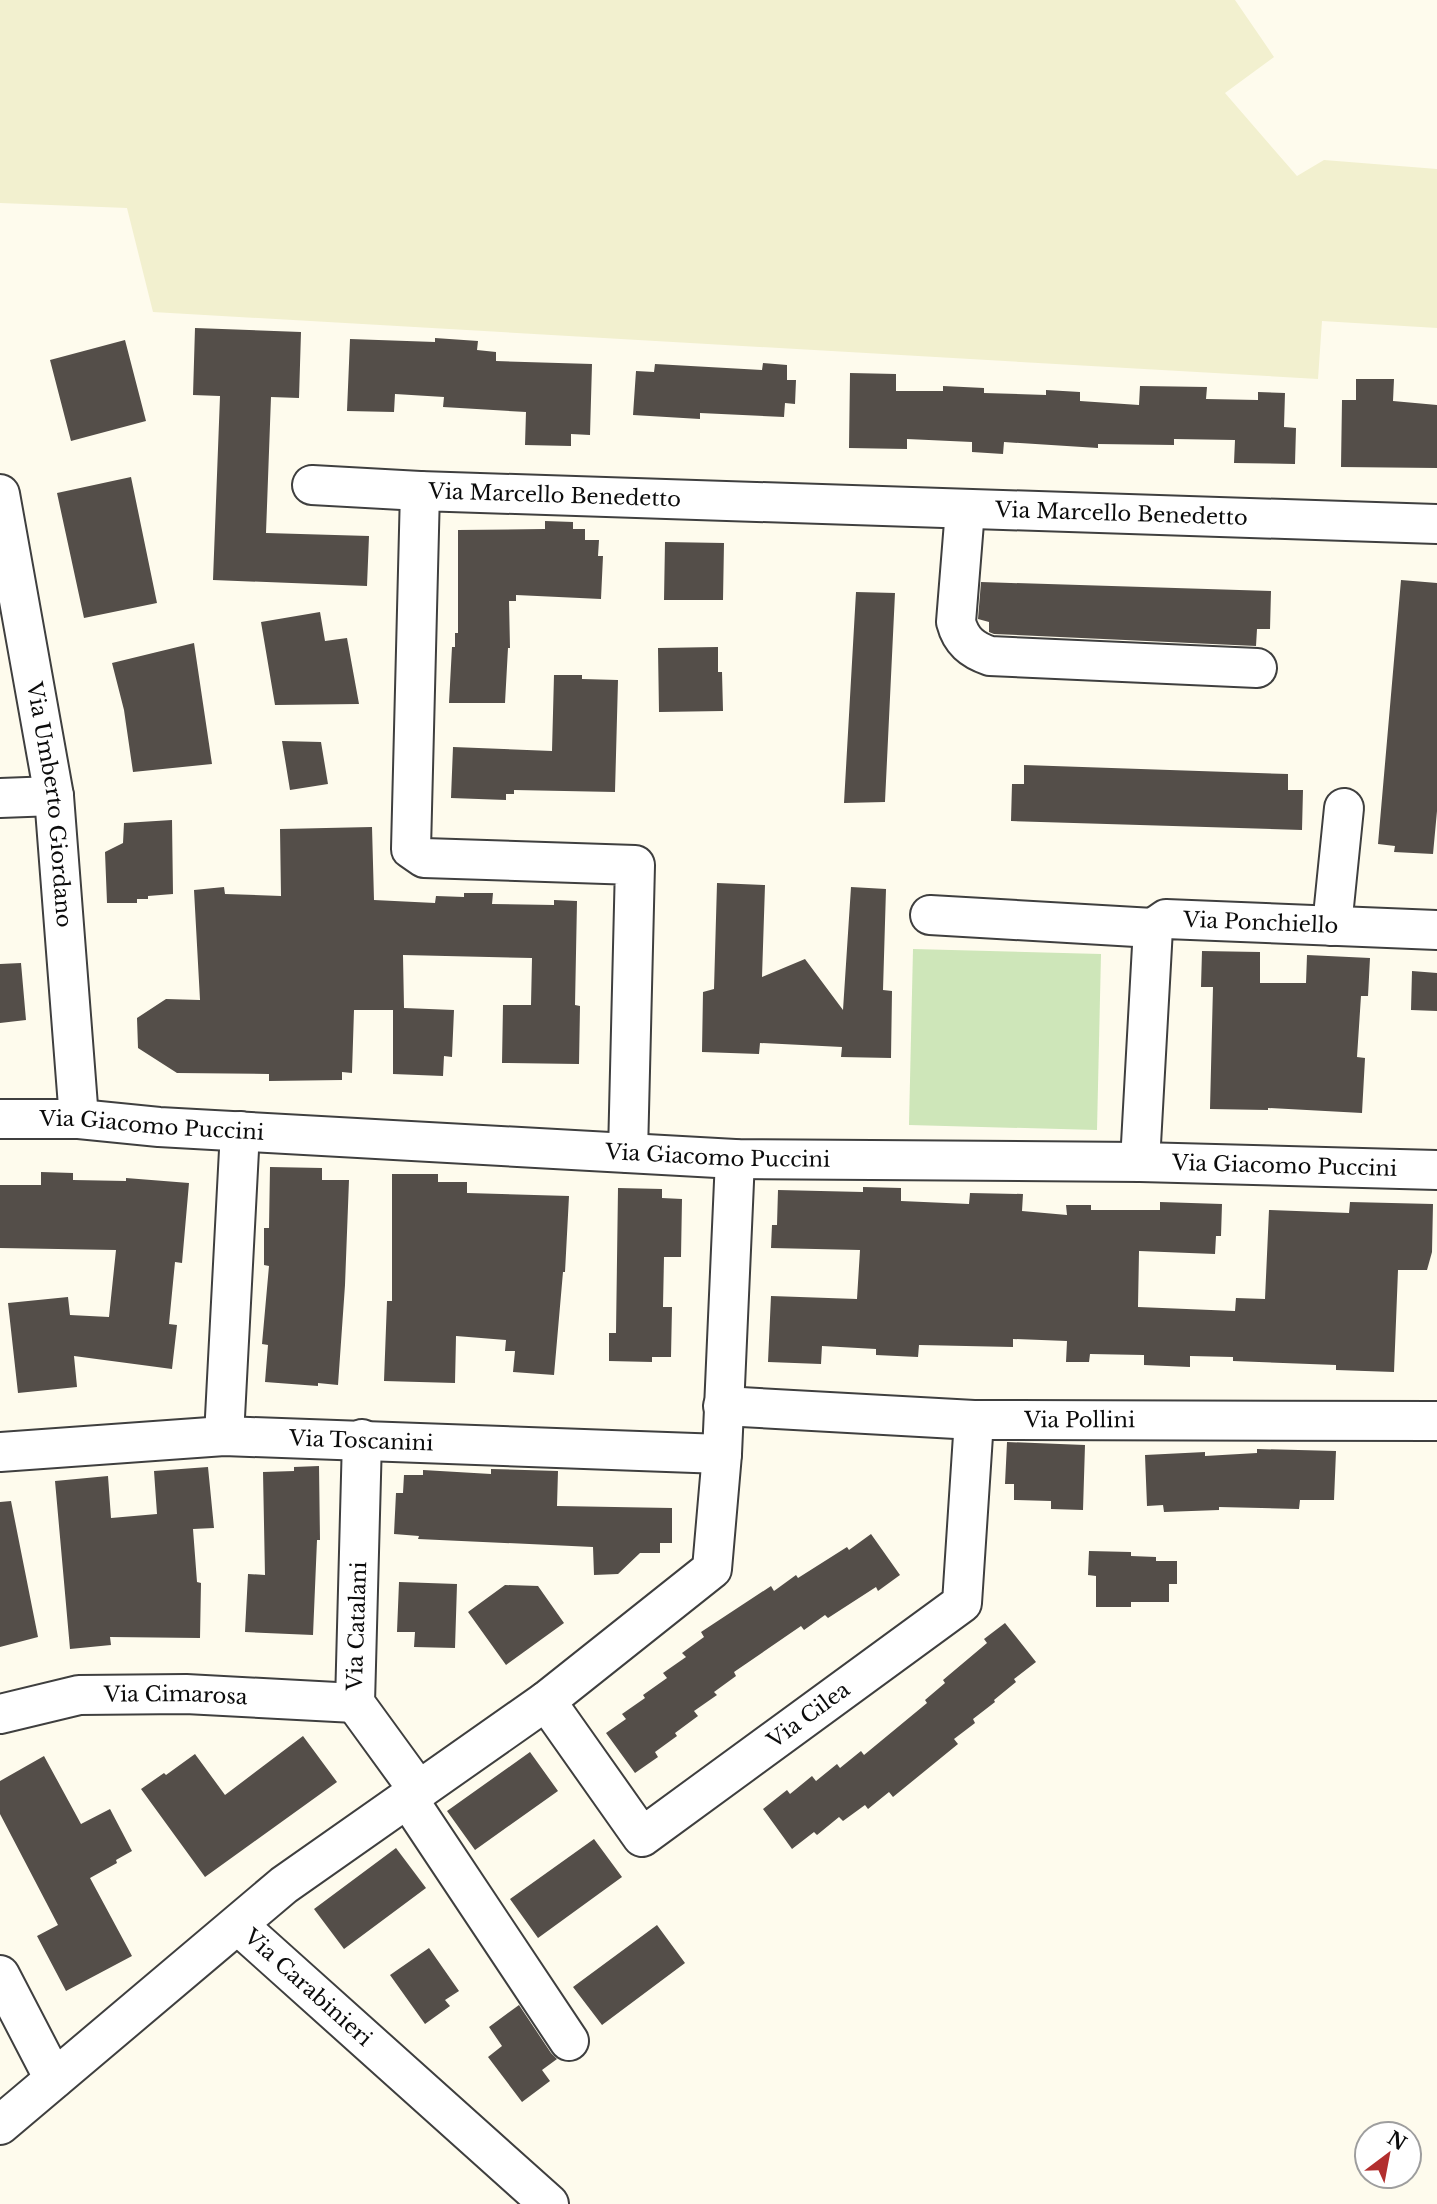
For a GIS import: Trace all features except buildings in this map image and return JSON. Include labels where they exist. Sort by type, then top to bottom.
[{"type":"street","points":[[312,485],[420,491]]},
{"type":"street","name":"Via Marcello Benedetto","points":[[628,1153],[635,864],[424,859],[411,849],[420,491],[1437,524]]},
{"type":"street","name":"Via Umberto Giordano","points":[[0,494],[54,796],[79,1119]]},
{"type":"street","points":[[965,510],[956,622],[962,639],[979,652],[990,656],[1257,668]]},
{"type":"street","points":[[0,798],[54,796]]},
{"type":"street","points":[[1332,926],[1344,808]]},
{"type":"street","points":[[930,915],[1153,928]]},
{"type":"street","name":"Via Ponchiello","points":[[1140,1162],[1153,928],[1166,919],[1437,930]]},
{"type":"street","name":"Via Giacomo Puccini","points":[[0,1119],[79,1119],[159,1127],[735,1159],[1140,1162],[1437,1170]]},
{"type":"street","points":[[224,1436],[240,1131]]},
{"type":"street","points":[[238,1925],[284,1885],[546,1701],[712,1569],[722,1454],[735,1159]]},
{"type":"street","name":"Via Pollini","points":[[723,1406],[974,1420],[1437,1421]]},
{"type":"street","name":"Via Cilea","points":[[546,1701],[642,1837],[962,1603],[974,1420]]},
{"type":"street","name":"Via Toscanini","points":[[0,1452],[224,1436],[722,1454]]},
{"type":"street","name":"Via Catalani","points":[[362,1439],[355,1703],[414,1795]]},
{"type":"street","name":"Via Cimarosa","points":[[0,1714],[79,1695],[187,1694],[355,1703]]},
{"type":"street","points":[[414,1795],[569,2041]]},
{"type":"street","name":"Via Carabinieri","points":[[0,2125],[238,1925],[549,2204]]},
{"type":"street","points":[[0,1975],[54,2079]]},
{"type":"shaded area","points":[[0,0],[1235,0],[1274,57],[1225,93],[1297,176],[1324,160],[1437,169],[1437,328],[1322,321],[1318,379],[153,312],[127,208],[0,203]]},
{"type":"green space","points":[[913,949],[1101,954],[1097,1130],[909,1125]]}]
